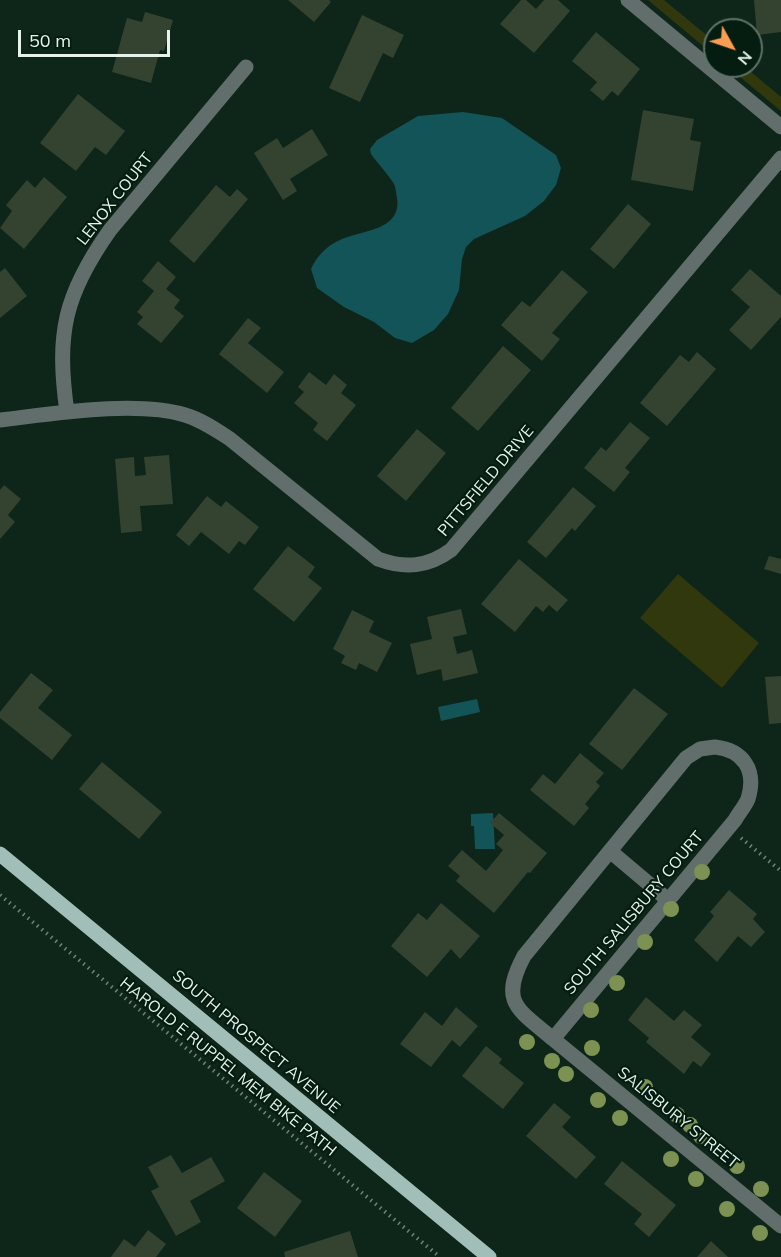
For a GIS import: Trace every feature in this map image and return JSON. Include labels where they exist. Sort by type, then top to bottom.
[{"type":"main road","name":"SOUTH PROSPECT AVENUE","points":[[0,854],[489,1257]]},
{"type":"street","points":[[628,0],[781,127]]},
{"type":"street","name":"LENOX COURT","points":[[67,412],[62,356],[64,324],[75,290],[93,255],[110,230],[246,67]]},
{"type":"street","name":"PITTSFIELD DRIVE","points":[[0,420],[67,412],[132,410],[164,411],[186,416],[209,425],[230,439],[378,559],[395,565],[411,566],[428,563],[451,550],[781,158]]},
{"type":"street","name":"SOUTH SALISBURY COURT","points":[[729,748],[743,759],[749,770],[751,785],[747,801],[735,820],[668,900],[553,1039],[520,1011],[511,987],[513,975],[524,956],[686,758],[700,749],[729,748]]},
{"type":"street","points":[[610,851],[668,900]]},
{"type":"street","name":"SALISBURY STREET","points":[[553,1039],[781,1226]]},
{"type":"path","points":[[740,837],[781,871]]},
{"type":"path","name":"HAROLD E RUPPEL MEM BIKE PATH","points":[[0,896],[440,1257]]},
{"type":"green space","points":[[648,0],[664,0],[703,32],[703,46]]},
{"type":"green space","points":[[741,78],[758,78],[781,97],[781,111]]},
{"type":"green space","points":[[678,574],[759,643],[722,688],[640,618]]},
{"type":"water","points":[[463,112],[502,118],[556,155],[561,168],[556,185],[544,201],[525,216],[474,239],[466,247],[462,259],[459,290],[448,314],[434,330],[412,343],[395,338],[374,322],[344,307],[317,288],[311,269],[330,245],[378,228],[393,217],[397,209],[395,186],[371,154],[370,149],[377,140],[418,116]]},
{"type":"water","points":[[477,699],[480,712],[441,721],[438,707]]},
{"type":"water","points":[[493,813],[495,849],[475,849],[471,814]]},
{"type":"building","points":[[288,0],[329,0],[331,2],[314,22]]},
{"type":"building","points":[[521,0],[526,0],[536,9],[544,0],[558,0],[570,11],[534,53],[500,24]]},
{"type":"building","points":[[754,0],[781,0],[781,32],[763,34],[763,18],[756,18]]},
{"type":"building","points":[[145,12],[173,20],[164,51],[160,50],[151,83],[112,72],[127,18],[142,22]]},
{"type":"building","points":[[362,15],[404,35],[393,58],[383,53],[360,102],[329,88]]},
{"type":"building","points":[[596,32],[640,69],[618,96],[612,91],[603,101],[590,90],[597,82],[572,61]]},
{"type":"building","points":[[78,94],[125,131],[106,155],[95,147],[76,171],[40,143]]},
{"type":"building","points":[[643,110],[694,119],[690,140],[701,142],[693,191],[631,180]]},
{"type":"building","points":[[312,129],[328,155],[290,179],[297,191],[283,200],[254,153],[277,138],[283,148]]},
{"type":"building","points":[[44,177],[67,197],[24,249],[0,228],[12,211],[6,205],[27,180],[35,188]]},
{"type":"building","points":[[216,185],[230,197],[237,189],[248,199],[194,263],[169,241]]},
{"type":"building","points":[[628,204],[651,224],[614,269],[590,249]]},
{"type":"building","points":[[158,261],[176,277],[166,289],[180,300],[174,308],[184,316],[161,343],[137,324],[143,317],[137,312],[154,291],[142,281]]},
{"type":"building","points":[[5,268],[27,296],[0,318],[0,272]]},
{"type":"building","points":[[750,269],[781,296],[781,317],[751,350],[729,330],[750,307],[731,290]]},
{"type":"building","points":[[562,270],[588,292],[552,333],[560,339],[542,361],[501,325],[522,301],[530,307]]},
{"type":"building","points":[[248,318],[261,328],[248,343],[284,372],[267,393],[219,354]]},
{"type":"building","points":[[503,346],[531,370],[478,431],[451,408]]},
{"type":"building","points":[[697,352],[716,369],[667,426],[640,403],[680,355],[689,362]]},
{"type":"building","points":[[309,372],[326,385],[334,374],[347,385],[341,393],[356,405],[327,441],[313,430],[318,423],[294,403],[304,392],[298,387]]},
{"type":"building","points":[[630,422],[650,438],[625,468],[630,472],[614,492],[584,468],[601,447],[606,451]]},
{"type":"building","points":[[417,429],[446,453],[406,501],[377,476]]},
{"type":"building","points":[[169,455],[173,504],[140,506],[142,531],[121,533],[115,459],[134,457],[135,476],[146,475],[144,457]]},
{"type":"building","points":[[4,485],[21,499],[8,515],[15,522],[0,539],[0,490]]},
{"type":"building","points":[[573,487],[596,506],[575,531],[572,528],[546,558],[527,542]]},
{"type":"building","points":[[207,496],[221,507],[226,501],[259,527],[245,545],[239,541],[229,554],[201,532],[189,546],[176,535]]},
{"type":"building","points":[[288,546],[315,567],[308,577],[322,588],[294,622],[253,589]]},
{"type":"building","points":[[769,556],[781,559],[781,574],[764,569]]},
{"type":"building","points":[[519,559],[568,600],[557,612],[549,605],[543,612],[536,606],[515,632],[481,604]]},
{"type":"building","points":[[461,609],[467,634],[453,637],[457,654],[472,650],[478,673],[443,681],[441,669],[417,675],[410,644],[432,639],[427,617]]},
{"type":"building","points":[[352,610],[374,621],[369,632],[392,643],[377,672],[359,663],[356,670],[341,663],[345,656],[333,649]]},
{"type":"building","points":[[31,673],[53,690],[38,708],[72,735],[52,760],[0,718],[0,712]]},
{"type":"building","points":[[781,676],[781,723],[769,724],[765,677]]},
{"type":"building","points":[[634,688],[668,714],[622,770],[589,744]]},
{"type":"building","points":[[580,753],[604,773],[596,782],[600,786],[585,804],[589,808],[574,826],[530,790],[543,774],[555,784]]},
{"type":"building","points":[[102,762],[162,812],[139,839],[79,789]]},
{"type":"building","points":[[499,813],[547,853],[494,913],[456,881],[460,876],[448,866],[462,850],[486,871],[503,850],[496,844],[504,835],[490,823]]},
{"type":"building","points":[[729,890],[757,914],[753,919],[765,932],[751,947],[738,936],[717,962],[694,940],[714,916],[710,912]]},
{"type":"building","points":[[441,903],[480,936],[460,959],[451,949],[427,977],[391,946],[418,913],[427,920]]},
{"type":"building","points":[[646,997],[674,1021],[684,1010],[702,1025],[691,1037],[711,1054],[701,1067],[693,1061],[684,1074],[646,1042],[649,1038],[628,1020]]},
{"type":"building","points":[[456,1007],[478,1026],[460,1047],[452,1040],[431,1067],[400,1044],[425,1012],[442,1026]]},
{"type":"building","points":[[486,1046],[502,1059],[499,1063],[524,1083],[503,1109],[462,1076]]},
{"type":"building","points":[[554,1103],[571,1117],[562,1127],[596,1157],[576,1179],[526,1136]]},
{"type":"building","points":[[171,1155],[182,1173],[211,1157],[225,1181],[190,1201],[201,1222],[176,1236],[151,1191],[159,1187],[148,1167]]},
{"type":"building","points":[[622,1161],[676,1205],[649,1237],[634,1224],[642,1214],[604,1184]]},
{"type":"building","points":[[264,1172],[302,1201],[275,1237],[237,1208]]},
{"type":"building","points":[[148,1230],[166,1244],[156,1257],[111,1257],[124,1239],[135,1247]]},
{"type":"building","points":[[350,1231],[358,1257],[285,1257],[284,1252]]},
{"type":"building","points":[[711,1241],[728,1257],[697,1257]]}]
